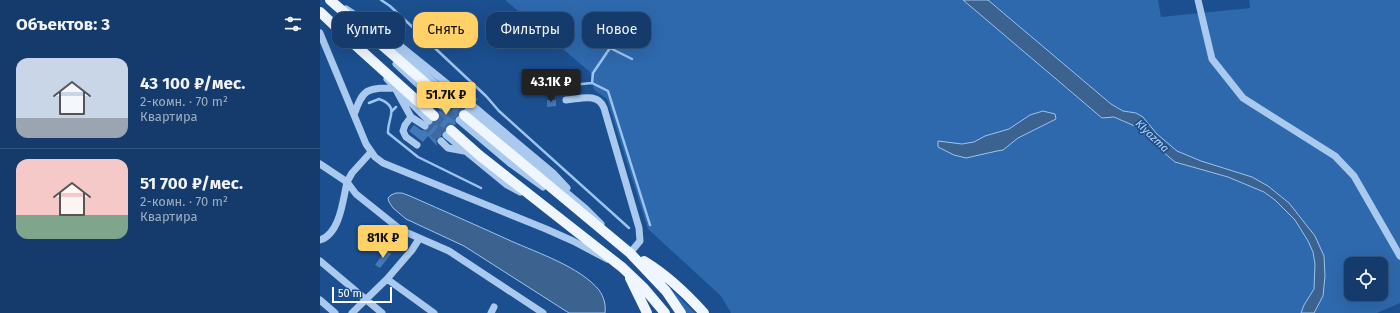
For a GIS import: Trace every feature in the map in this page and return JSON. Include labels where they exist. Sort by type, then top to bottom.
[{"type":"main road","points":[[330,0],[448,98]]},
{"type":"main road","points":[[320,12],[332,23]]},
{"type":"main road","points":[[358,48],[429,121]]},
{"type":"main road","points":[[466,113],[630,253],[666,291],[681,313]]},
{"type":"main road","points":[[449,132],[551,210],[622,267],[643,287],[665,313]]},
{"type":"main road","points":[[630,253],[661,271],[704,313]]},
{"type":"main road","points":[[622,267],[636,289],[647,313]]},
{"type":"lane","points":[[334,0],[345,11],[393,40],[448,98]]},
{"type":"lane","points":[[1198,0],[1212,59],[1243,98],[1335,156],[1354,176],[1400,256]]},
{"type":"lane","points":[[320,33],[371,152],[382,163],[546,228],[622,267]]},
{"type":"lane","points":[[358,48],[395,88],[429,121]]},
{"type":"lane","points":[[354,115],[358,102],[367,91],[377,88],[395,88]]},
{"type":"lane","points":[[395,88],[411,117],[429,121]]},
{"type":"lane","points":[[466,113],[553,173],[630,253],[640,241],[639,228],[602,103],[598,99],[592,97],[566,100]]},
{"type":"lane","points":[[411,117],[405,125],[403,131],[406,137],[416,145]]},
{"type":"lane","points":[[449,132],[465,151],[507,185],[551,210]]},
{"type":"lane","points":[[441,141],[448,148],[465,151]]},
{"type":"lane","points":[[320,240],[331,234],[336,226],[347,182],[352,173],[371,152]]},
{"type":"lane","points":[[320,164],[347,182],[356,194],[390,222],[419,239],[449,252],[539,312]]},
{"type":"lane","points":[[352,313],[387,279],[412,250],[419,239]]},
{"type":"lane","points":[[320,261],[382,313]]},
{"type":"lane","points":[[387,279],[434,313]]},
{"type":"lane","points":[[320,300],[335,313]]},
{"type":"shaded area","points":[[505,0],[963,0],[1102,118],[1114,117],[1137,127],[1175,162],[1228,177],[1264,192],[1275,200],[1295,220],[1313,252],[1315,264],[1314,289],[1301,313],[731,313],[721,296],[648,229],[607,99],[594,90],[590,72],[562,48],[574,48],[574,12],[519,12]]},
{"type":"shaded area","points":[[988,0],[1158,0],[1161,17],[1250,8],[1249,0],[1400,0],[1400,303],[1377,313],[1314,313],[1323,296],[1325,276],[1289,203],[1177,151],[1157,134],[1143,117],[1136,113],[1123,111],[1111,104]]},
{"type":"shaded area","points":[[668,286],[695,313],[686,313]]},
{"type":"water","name":"Klyazma","points":[[963,0],[988,0],[1111,104],[1123,111],[1136,113],[1143,117],[1157,134],[1177,151],[1201,161],[1252,177],[1268,186],[1289,203],[1315,236],[1324,256],[1325,276],[1323,296],[1314,313],[1301,313],[1314,289],[1315,264],[1313,252],[1295,220],[1275,200],[1264,192],[1228,177],[1175,162],[1137,127],[1114,117],[1102,118]]},
{"type":"water","points":[[1043,111],[1055,114],[1056,119],[1018,138],[1003,150],[966,158],[954,155],[938,147],[938,141],[962,144],[974,142],[985,136],[1009,129],[1030,115]]},
{"type":"water","points":[[396,193],[402,193],[410,196],[558,261],[581,274],[599,290],[604,301],[605,313],[569,313],[464,246],[406,219],[393,208],[389,202],[388,198]]},
{"type":"building","points":[[460,84],[478,99],[476,102],[470,100],[467,105],[459,111],[458,115],[454,119],[456,124],[449,124],[446,126],[441,136],[436,139],[437,146],[428,136],[423,142],[409,131],[414,125],[421,130],[427,131],[434,122],[439,121],[440,114],[438,111],[443,111],[446,107],[451,105],[455,95],[460,91],[458,86]]},
{"type":"building","points":[[547,100],[556,100],[556,106],[547,107]]},
{"type":"building","points":[[386,250],[391,254],[380,268],[375,265]]},
{"type":"waterway","points":[[381,0],[390,6],[486,96],[499,111],[629,228]]},
{"type":"waterway","points":[[592,83],[593,73],[610,48],[632,59]]},
{"type":"waterway","points":[[530,89],[592,83],[608,91],[650,225]]},
{"type":"waterway","points":[[369,103],[379,99],[386,102],[390,106],[391,113],[388,133],[418,157],[481,188]]},
{"type":"waterway","points":[[392,111],[396,107]]},
{"type":"tunnel","points":[[455,90],[472,105]]},
{"type":"tunnel","points":[[450,96],[468,110]]},
{"type":"tunnel","points":[[446,101],[464,115]]},
{"type":"tunnel","points":[[441,106],[459,120]]},
{"type":"tunnel","points":[[434,116],[451,130]]},
{"type":"tunnel","points":[[429,121],[446,135]]},
{"type":"tunnel","points":[[425,126],[441,141]]}]
